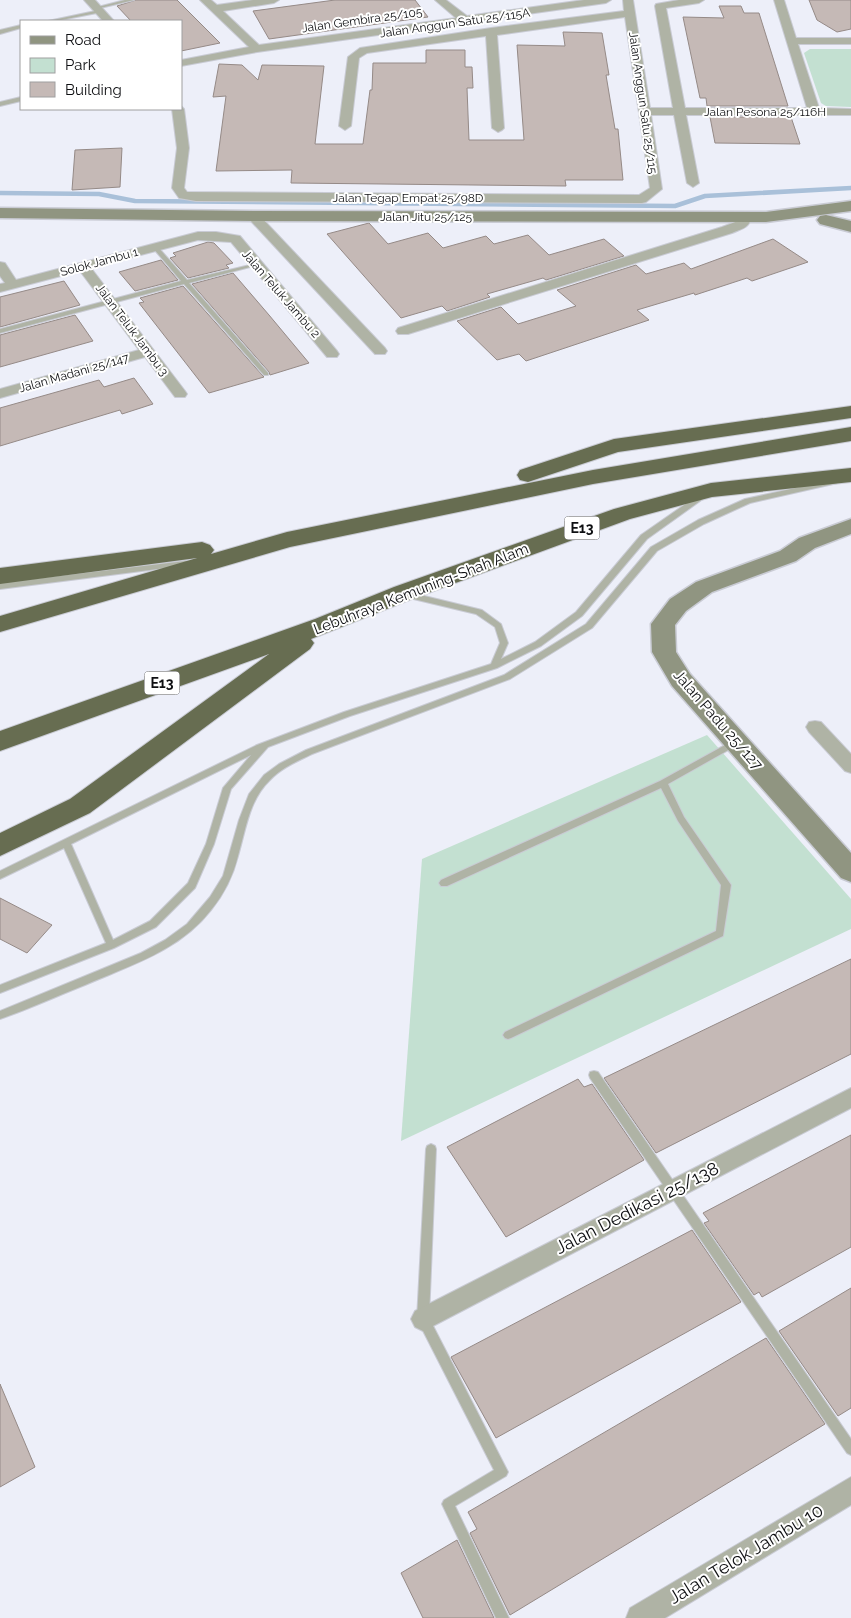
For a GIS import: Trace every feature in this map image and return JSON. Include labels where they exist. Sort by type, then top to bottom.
[{"type":"highway","points":[[423,512],[614,446],[851,412]]},
{"type":"highway","points":[[0,624],[287,540],[593,477],[851,434]]},
{"type":"highway","name":"Lebuhraya Kemuning-Shah Alam","points":[[0,741],[324,626],[403,593],[622,514],[711,490],[851,477]]},
{"type":"highway","points":[[0,576],[287,540]]},
{"type":"highway","points":[[0,845],[80,806],[324,626]]},
{"type":"street","points":[[205,0],[256,49]]},
{"type":"street","points":[[214,9],[274,0]]},
{"type":"street","points":[[440,0],[465,20]]},
{"type":"street","name":"Jalan Gembira 25/105","points":[[182,63],[256,49],[465,20],[560,3],[606,0]]},
{"type":"street","name":"Jalan Anggun Satu 25/115","points":[[628,0],[656,189],[642,199]]},
{"type":"street","points":[[693,182],[660,6],[699,0]]},
{"type":"street","points":[[779,0],[814,112]]},
{"type":"street","points":[[95,6],[108,20]]},
{"type":"street","name":"Jalan Anggun Satu 25/115A","points":[[345,126],[354,56],[364,50],[630,13]]},
{"type":"street","points":[[491,31],[498,128]]},
{"type":"street","points":[[792,42],[851,41]]},
{"type":"street","name":"Jalan Tegap Empat 25/98D","points":[[178,110],[183,148],[178,188],[183,194],[196,197],[642,199]]},
{"type":"street","points":[[644,111],[680,111]]},
{"type":"street","name":"Jalan Pesona 25/116H","points":[[680,111],[851,112]]},
{"type":"street","name":"Jalan Jitu 25/125","points":[[0,213],[253,216],[766,217],[851,206]]},
{"type":"street","points":[[253,216],[380,351]]},
{"type":"street","points":[[403,331],[727,230],[744,224],[745,217]]},
{"type":"street","points":[[766,217],[826,220],[851,218]]},
{"type":"street","points":[[826,220],[851,227]]},
{"type":"street","name":"Solok Jambu 1","points":[[7,287],[198,236]]},
{"type":"street","name":"Jalan Teluk Jambu 2","points":[[198,236],[235,239],[332,354]]},
{"type":"street","points":[[245,252],[276,242]]},
{"type":"street","points":[[0,266],[7,287]]},
{"type":"street","name":"Jalan Teluk Jambu 3","points":[[83,266],[180,394]]},
{"type":"street","name":"Jalan Madani 25/147","points":[[0,394],[148,352]]},
{"type":"street","name":"Jalan Padu 25/127","points":[[851,526],[807,543],[788,556],[704,587],[678,605],[663,624],[664,652],[680,680],[851,871]]},
{"type":"street","name":"Jalan Padu 25/127","points":[[788,556],[817,554],[851,543]]},
{"type":"street","points":[[815,728],[851,766]]},
{"type":"street","name":"Jalan Dedikasi 25/138","points":[[423,1319],[851,1097]]},
{"type":"street","name":"Jalan Telok Jambu 10","points":[[640,1618],[851,1490]]},
{"type":"lane","points":[[53,20],[95,6],[132,0]]},
{"type":"lane","points":[[0,32],[20,27]]},
{"type":"lane","points":[[0,104],[20,99]]},
{"type":"lane","points":[[155,247],[266,374]]},
{"type":"lane","points":[[0,331],[256,264]]},
{"type":"lane","points":[[0,1015],[125,964],[163,946],[190,927],[221,889],[230,869],[248,806],[255,791],[267,777],[284,764],[310,752],[507,677],[588,626],[654,549],[701,522],[748,502],[851,477]]},
{"type":"lane","points":[[0,875],[265,745],[347,714],[494,666],[538,644],[579,614],[644,537],[711,490]]},
{"type":"lane","points":[[0,586],[216,560]]},
{"type":"lane","points":[[403,593],[479,612],[498,626],[504,643],[494,666]]},
{"type":"lane","points":[[444,883],[662,783],[736,742]]},
{"type":"lane","points":[[0,989],[111,945],[154,924],[192,885],[210,844],[227,788],[265,745]]},
{"type":"lane","points":[[508,1035],[720,932],[726,885],[681,819],[662,783]]},
{"type":"lane","points":[[66,842],[111,945]]},
{"type":"lane","points":[[594,1076],[851,1450]]},
{"type":"lane","points":[[431,1149],[423,1319],[502,1472],[448,1504],[503,1618]]},
{"type":"green space","points":[[810,49],[851,49],[851,107],[826,106],[821,103],[804,53]]},
{"type":"green space","points":[[707,735],[851,899],[851,929],[401,1141],[422,859]]},
{"type":"building","points":[[136,0],[177,0],[220,43],[182,51],[182,20],[130,20],[117,6]]},
{"type":"building","points":[[335,0],[415,0],[428,17],[269,39],[253,11]]},
{"type":"building","points":[[809,0],[851,0],[851,29],[837,32],[817,20]]},
{"type":"building","points":[[719,6],[741,6],[744,13],[759,13],[788,106],[707,106],[706,98],[700,98],[683,17],[724,18]]},
{"type":"building","points":[[563,32],[602,33],[609,75],[606,75],[615,129],[618,129],[623,180],[565,180],[566,186],[291,183],[292,170],[216,171],[226,96],[213,97],[219,64],[242,65],[258,80],[262,65],[324,66],[315,144],[363,144],[370,90],[372,90],[373,63],[426,63],[426,50],[465,50],[465,67],[472,67],[473,88],[467,88],[469,140],[524,140],[517,45],[565,46]]},
{"type":"building","points":[[710,117],[791,117],[800,144],[715,143]]},
{"type":"building","points":[[122,148],[120,187],[72,190],[75,150]]},
{"type":"building","points":[[369,223],[388,244],[428,233],[443,248],[486,236],[494,244],[528,235],[549,255],[604,239],[624,256],[546,280],[543,278],[487,294],[490,297],[447,311],[442,306],[401,318],[327,234]]},
{"type":"building","points":[[773,239],[808,262],[752,281],[747,278],[695,295],[694,293],[637,310],[649,320],[526,361],[519,354],[497,360],[457,321],[501,307],[518,324],[576,306],[557,290],[636,265],[646,274],[684,263],[691,269]]},
{"type":"building","points":[[208,242],[214,243],[233,263],[226,265],[229,268],[188,278],[170,258],[176,256],[173,253]]},
{"type":"building","points":[[161,260],[178,280],[135,291],[119,272]]},
{"type":"building","points":[[233,273],[309,363],[270,375],[192,284]]},
{"type":"building","points":[[64,281],[80,305],[0,327],[0,297]]},
{"type":"building","points":[[183,286],[264,377],[209,393],[139,303],[144,302],[140,298]]},
{"type":"building","points":[[75,315],[93,341],[0,367],[0,335]]},
{"type":"building","points":[[134,378],[153,404],[122,414],[120,410],[0,446],[0,408],[99,380],[104,387]]},
{"type":"building","points":[[0,898],[52,925],[27,953],[0,939]]},
{"type":"building","points":[[851,959],[851,1054],[656,1153],[604,1078]]},
{"type":"building","points":[[578,1079],[584,1087],[592,1084],[644,1160],[506,1237],[447,1147]]},
{"type":"building","points":[[851,1135],[851,1247],[762,1297],[759,1292],[754,1295],[704,1223],[709,1221],[703,1213]]},
{"type":"building","points":[[692,1230],[741,1302],[496,1438],[451,1357]]},
{"type":"building","points":[[851,1288],[851,1408],[838,1416],[779,1331]]},
{"type":"building","points":[[766,1338],[825,1424],[510,1615],[470,1533],[477,1529],[468,1512]]},
{"type":"building","points":[[0,1384],[35,1467],[0,1487]]},
{"type":"building","points":[[457,1540],[494,1618],[423,1618],[401,1573]]},
{"type":"waterway","points":[[0,193],[99,194],[135,201],[675,206],[705,196],[851,188]]}]
